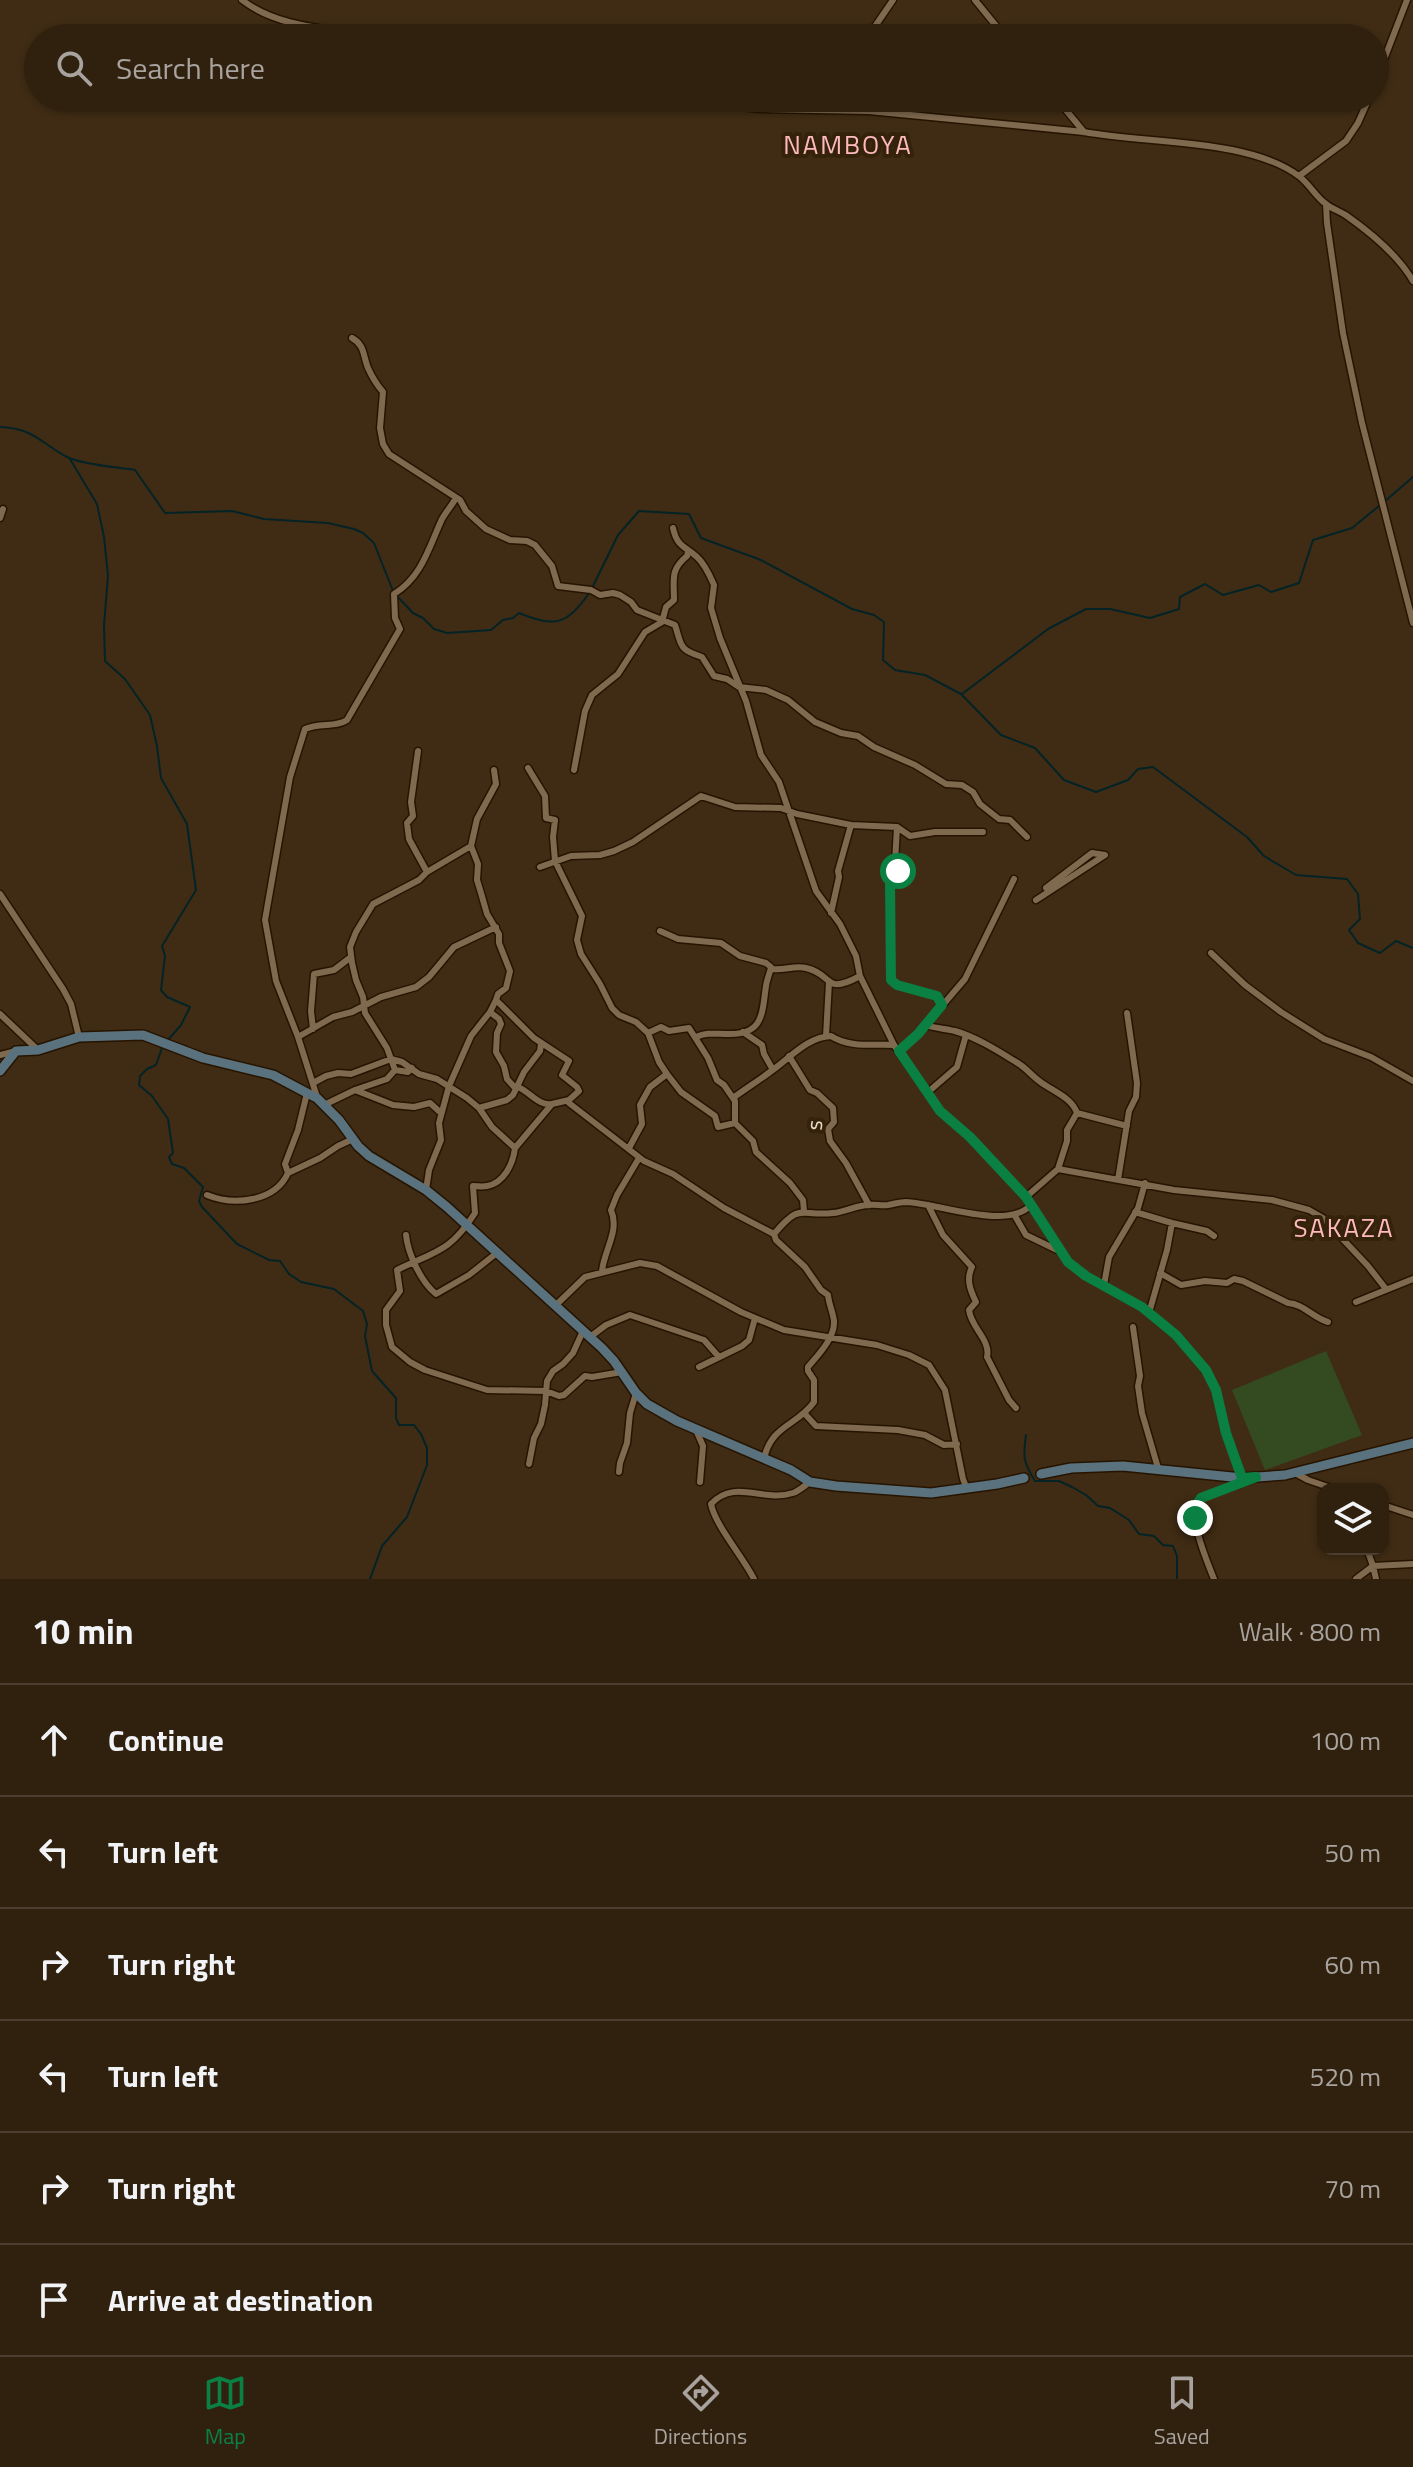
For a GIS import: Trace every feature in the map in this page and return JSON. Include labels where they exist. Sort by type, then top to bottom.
[{"type":"street","points":[[242,0],[257,11],[299,24]]},
{"type":"street","points":[[877,24],[893,0]]},
{"type":"street","points":[[975,0],[995,24]]},
{"type":"street","points":[[1389,47],[1407,0]]},
{"type":"street","points":[[879,112],[1084,132],[1249,153],[1299,176],[1326,204],[1339,210],[1371,235],[1413,281]]},
{"type":"street","points":[[1068,112],[1084,132]]},
{"type":"street","points":[[1299,176],[1346,141],[1363,112]]},
{"type":"street","points":[[1326,204],[1346,348],[1364,435],[1413,623]]},
{"type":"street","points":[[352,338],[361,345],[366,365],[376,386],[383,392],[380,428],[389,454],[456,498],[486,529],[510,540],[535,545],[552,566],[558,586],[591,590],[600,595],[613,593],[627,599],[637,610],[677,627],[678,641],[682,647],[688,653],[702,657],[714,676],[727,679],[739,687],[766,690],[788,700],[815,722],[841,733],[858,736],[946,784],[962,785],[973,792],[980,804],[999,819],[1010,820],[1027,837]]},
{"type":"street","points":[[321,1101],[276,981],[265,920],[290,777],[305,729],[322,723],[342,724],[354,709],[400,629],[395,618],[394,594],[419,571],[444,516],[456,498]]},
{"type":"street","points":[[0,518],[3,509]]},
{"type":"street","points":[[673,528],[676,540],[696,556],[714,585],[711,608],[746,701],[761,755],[779,782],[813,882],[840,924],[856,956],[860,976],[896,1048],[940,1111],[970,1137],[1026,1197],[1060,1252],[1076,1269],[1134,1301],[1149,1313],[1176,1335],[1213,1380],[1226,1433],[1242,1478]]},
{"type":"street","points":[[574,770],[585,711],[592,695],[618,674],[645,632],[663,619],[666,607],[674,600],[675,568],[688,552]]},
{"type":"street","points":[[418,751],[411,802],[413,816],[407,823],[409,839],[427,872]]},
{"type":"street","points":[[528,768],[545,796],[546,818],[555,820],[555,861],[582,916],[577,940],[581,954],[612,1008],[648,1033],[667,1074],[681,1092],[715,1116],[718,1127],[735,1123]]},
{"type":"street","points":[[426,1190],[429,1170],[441,1140],[441,1113],[449,1086],[471,1036],[490,1012],[498,994],[506,988],[510,974],[499,934],[487,914],[477,880],[478,864],[471,846],[477,819],[496,784],[494,770]]},
{"type":"street","points":[[540,867],[571,856],[614,851],[633,842],[701,796],[735,807],[781,808],[851,825],[897,827],[910,836],[935,832],[983,832]]},
{"type":"street","points":[[831,913],[838,871],[851,825]]},
{"type":"street","points":[[897,827],[895,863],[899,878],[890,883],[891,980],[897,985],[937,996],[942,1005]]},
{"type":"street","points":[[395,1070],[363,1007],[350,947],[373,904],[419,880],[471,846]]},
{"type":"street","points":[[1036,900],[1105,855],[1092,853],[1046,888]]},
{"type":"street","points":[[733,1098],[789,1056],[826,1036],[850,1043],[896,1048],[925,1025],[965,979],[1014,879]]},
{"type":"street","points":[[0,894],[63,989],[71,1004],[79,1037]]},
{"type":"street","points":[[298,1037],[333,1017],[381,997],[416,987],[429,977],[454,947],[496,927]]},
{"type":"street","points":[[660,931],[678,939],[721,943],[740,956],[770,964],[772,969],[761,1020],[751,1029],[725,1034],[705,1032],[696,1037]]},
{"type":"street","points":[[1211,953],[1245,985],[1324,1039],[1371,1057],[1413,1081]]},
{"type":"street","points":[[313,1029],[314,974],[334,970],[351,957]]},
{"type":"street","points":[[772,969],[803,967],[829,982],[842,985],[860,976]]},
{"type":"street","points":[[826,1036],[829,982]]},
{"type":"street","points":[[490,1012],[501,1024],[496,1052],[507,1079],[517,1088],[525,1090],[543,1104],[569,1100],[579,1091],[562,1075],[569,1061],[541,1044],[496,1000]]},
{"type":"street","points":[[1118,1180],[1129,1111],[1136,1097],[1137,1083],[1127,1013]]},
{"type":"street","points":[[0,1014],[38,1050]]},
{"type":"street","points":[[925,1025],[966,1035],[1027,1069],[1074,1104],[1077,1113],[1067,1130],[1067,1141],[1058,1169],[1026,1197]]},
{"type":"street","points":[[648,1033],[661,1027],[669,1031],[687,1027],[696,1037],[712,1065],[714,1076],[733,1098],[735,1123],[753,1141],[756,1152],[790,1183],[803,1200],[804,1211]]},
{"type":"street","points":[[743,1032],[762,1045],[773,1070]]},
{"type":"street","points":[[0,1055],[38,1050],[79,1037],[143,1035],[203,1058],[273,1075],[321,1101],[369,1156],[426,1190],[498,1252],[587,1334],[614,1361],[636,1393],[658,1411],[791,1470],[810,1482],[931,1493],[1071,1468],[1123,1466],[1242,1478],[1297,1474],[1413,1443]]},
{"type":"street","points":[[927,1093],[957,1067],[966,1035]]},
{"type":"street","points":[[479,1108],[507,1100],[540,1051],[541,1044]]},
{"type":"street","points":[[0,1071],[16,1051]]},
{"type":"street","name":"s","points":[[789,1056],[810,1090],[833,1108],[834,1122],[827,1134],[869,1205]]},
{"type":"street","points":[[313,1083],[326,1076],[351,1074],[391,1059],[449,1086],[479,1108],[492,1127],[515,1148]]},
{"type":"street","points":[[395,1070],[408,1072],[412,1068]]},
{"type":"street","points":[[321,1101],[387,1079],[395,1070]]},
{"type":"street","points":[[629,1148],[642,1124],[640,1105],[650,1087],[667,1074]]},
{"type":"street","points":[[355,1090],[393,1105],[414,1107],[430,1103],[441,1113]]},
{"type":"street","points":[[288,1173],[285,1164],[307,1093]]},
{"type":"street","points":[[569,1100],[583,1115],[639,1158],[673,1174],[724,1208],[774,1234],[776,1240],[805,1267],[828,1295],[834,1323],[831,1336],[808,1367],[814,1380],[814,1402],[805,1414],[790,1422],[767,1444],[764,1460]]},
{"type":"street","points":[[552,1104],[515,1148],[504,1178],[488,1186],[473,1186],[475,1213],[454,1242],[397,1270],[400,1291],[386,1310],[386,1325],[392,1347],[397,1352],[425,1370],[487,1390],[546,1391],[559,1396],[585,1376],[622,1372]]},
{"type":"street","points":[[1077,1113],[1127,1126]]},
{"type":"street","points":[[207,1195],[245,1202],[262,1196],[284,1182],[288,1173],[353,1139]]},
{"type":"street","points":[[602,1271],[615,1221],[611,1210],[639,1158]]},
{"type":"street","points":[[1058,1169],[1174,1190],[1272,1200],[1309,1210],[1323,1218],[1386,1289]]},
{"type":"street","points":[[1104,1285],[1109,1257],[1135,1212],[1145,1183]]},
{"type":"street","points":[[774,1234],[796,1212],[804,1211],[829,1214],[869,1205],[903,1202],[985,1215],[1015,1216],[1031,1205]]},
{"type":"street","points":[[928,1205],[943,1235],[972,1267],[969,1285],[976,1302],[969,1310],[970,1319],[986,1343],[989,1351],[987,1357],[1016,1408]]},
{"type":"street","points":[[1135,1212],[1207,1231],[1214,1236]]},
{"type":"street","points":[[1015,1216],[1026,1235],[1060,1252]]},
{"type":"street","points":[[1149,1313],[1172,1223]]},
{"type":"street","points":[[406,1235],[407,1244],[424,1280],[436,1294],[469,1275],[498,1252]]},
{"type":"street","points":[[554,1306],[585,1277],[640,1263],[657,1266],[784,1330],[877,1345],[909,1355],[929,1365],[945,1390],[967,1489]]},
{"type":"street","points":[[1160,1273],[1181,1285],[1205,1281],[1227,1283],[1234,1279],[1243,1281],[1288,1303],[1295,1303],[1328,1322]]},
{"type":"street","points":[[1356,1302],[1413,1279]]},
{"type":"street","points":[[529,1464],[543,1415],[547,1381],[587,1334],[630,1315],[704,1340],[719,1357]]},
{"type":"street","points":[[699,1367],[749,1340],[755,1318]]},
{"type":"street","points":[[1133,1327],[1142,1413],[1158,1468]]},
{"type":"street","points":[[619,1472],[636,1393]]},
{"type":"street","points":[[805,1414],[816,1426],[898,1430],[925,1435],[944,1445],[957,1444]]},
{"type":"street","points":[[696,1430],[703,1446],[700,1482]]},
{"type":"street","points":[[1297,1474],[1317,1483]]},
{"type":"street","points":[[1214,1579],[1197,1528],[1196,1501],[1256,1477]]},
{"type":"street","points":[[754,1579],[714,1516],[711,1504],[719,1496],[734,1490],[775,1496],[792,1493],[810,1482]]},
{"type":"street","points":[[1389,1507],[1413,1515]]},
{"type":"street","points":[[1369,1555],[1376,1579]]},
{"type":"street","points":[[1356,1579],[1373,1566],[1413,1564]]},
{"type":"green space","points":[[1326,1351],[1362,1435],[1265,1470],[1232,1390]]},
{"type":"waterway","points":[[0,427],[29,433],[74,460],[135,470],[165,513],[232,511],[264,519],[328,523],[354,529],[374,543],[393,591]]},
{"type":"waterway","points":[[70,459],[97,504],[104,537],[108,576],[105,661],[125,679],[150,715],[161,778],[187,824],[196,890],[162,946],[165,956],[161,990],[167,997],[190,1007],[181,1025],[168,1040]]},
{"type":"waterway","points":[[1384,502],[1413,477]]},
{"type":"waterway","points":[[962,694],[1048,629],[1086,609],[1110,609],[1150,618],[1179,609],[1180,597],[1205,584],[1223,595],[1259,585],[1271,592],[1299,583],[1313,540],[1352,528],[1379,506]]},
{"type":"waterway","points":[[592,588],[618,535],[639,511],[689,514],[701,538],[761,560],[852,609],[874,615],[884,622],[883,660],[895,670],[925,675],[961,694],[1001,735],[1035,748],[1064,780],[1096,792],[1128,780],[1138,769],[1153,767],[1247,837],[1264,856],[1296,875],[1347,879],[1358,894],[1360,919],[1349,930],[1358,943],[1380,953],[1396,941],[1413,948]]},
{"type":"waterway","points":[[397,596],[434,629],[447,633],[491,630],[519,613],[551,622],[559,621],[574,612],[589,593]]},
{"type":"waterway","points":[[163,1045],[156,1065],[140,1076],[139,1085],[152,1096],[168,1119],[172,1164],[184,1168],[203,1187],[199,1201],[202,1207],[237,1244],[269,1260],[280,1261],[289,1274],[301,1282],[334,1289],[363,1311],[372,1371],[396,1398],[399,1425],[414,1425],[427,1448],[427,1465],[407,1517],[382,1546],[370,1579]]},
{"type":"waterway","points":[[1026,1435],[1025,1459],[1035,1481],[1059,1481],[1072,1487],[1098,1506],[1110,1508],[1129,1520],[1139,1534],[1154,1536],[1163,1545],[1173,1546],[1177,1556],[1177,1579]]},
{"type":"district","name":"NAMBOYA","points":[[848,145]]},
{"type":"district","name":"SAKAZA","points":[[1344,1228]]},
{"type":"route","points":[[898,871],[899,878],[890,883],[891,980],[897,985],[937,996],[942,1005],[899,1051],[940,1111],[970,1137],[1026,1197],[1068,1262],[1086,1276],[1134,1301],[1170,1329],[1210,1375],[1242,1478],[1256,1477],[1196,1501],[1195,1518]]}]
